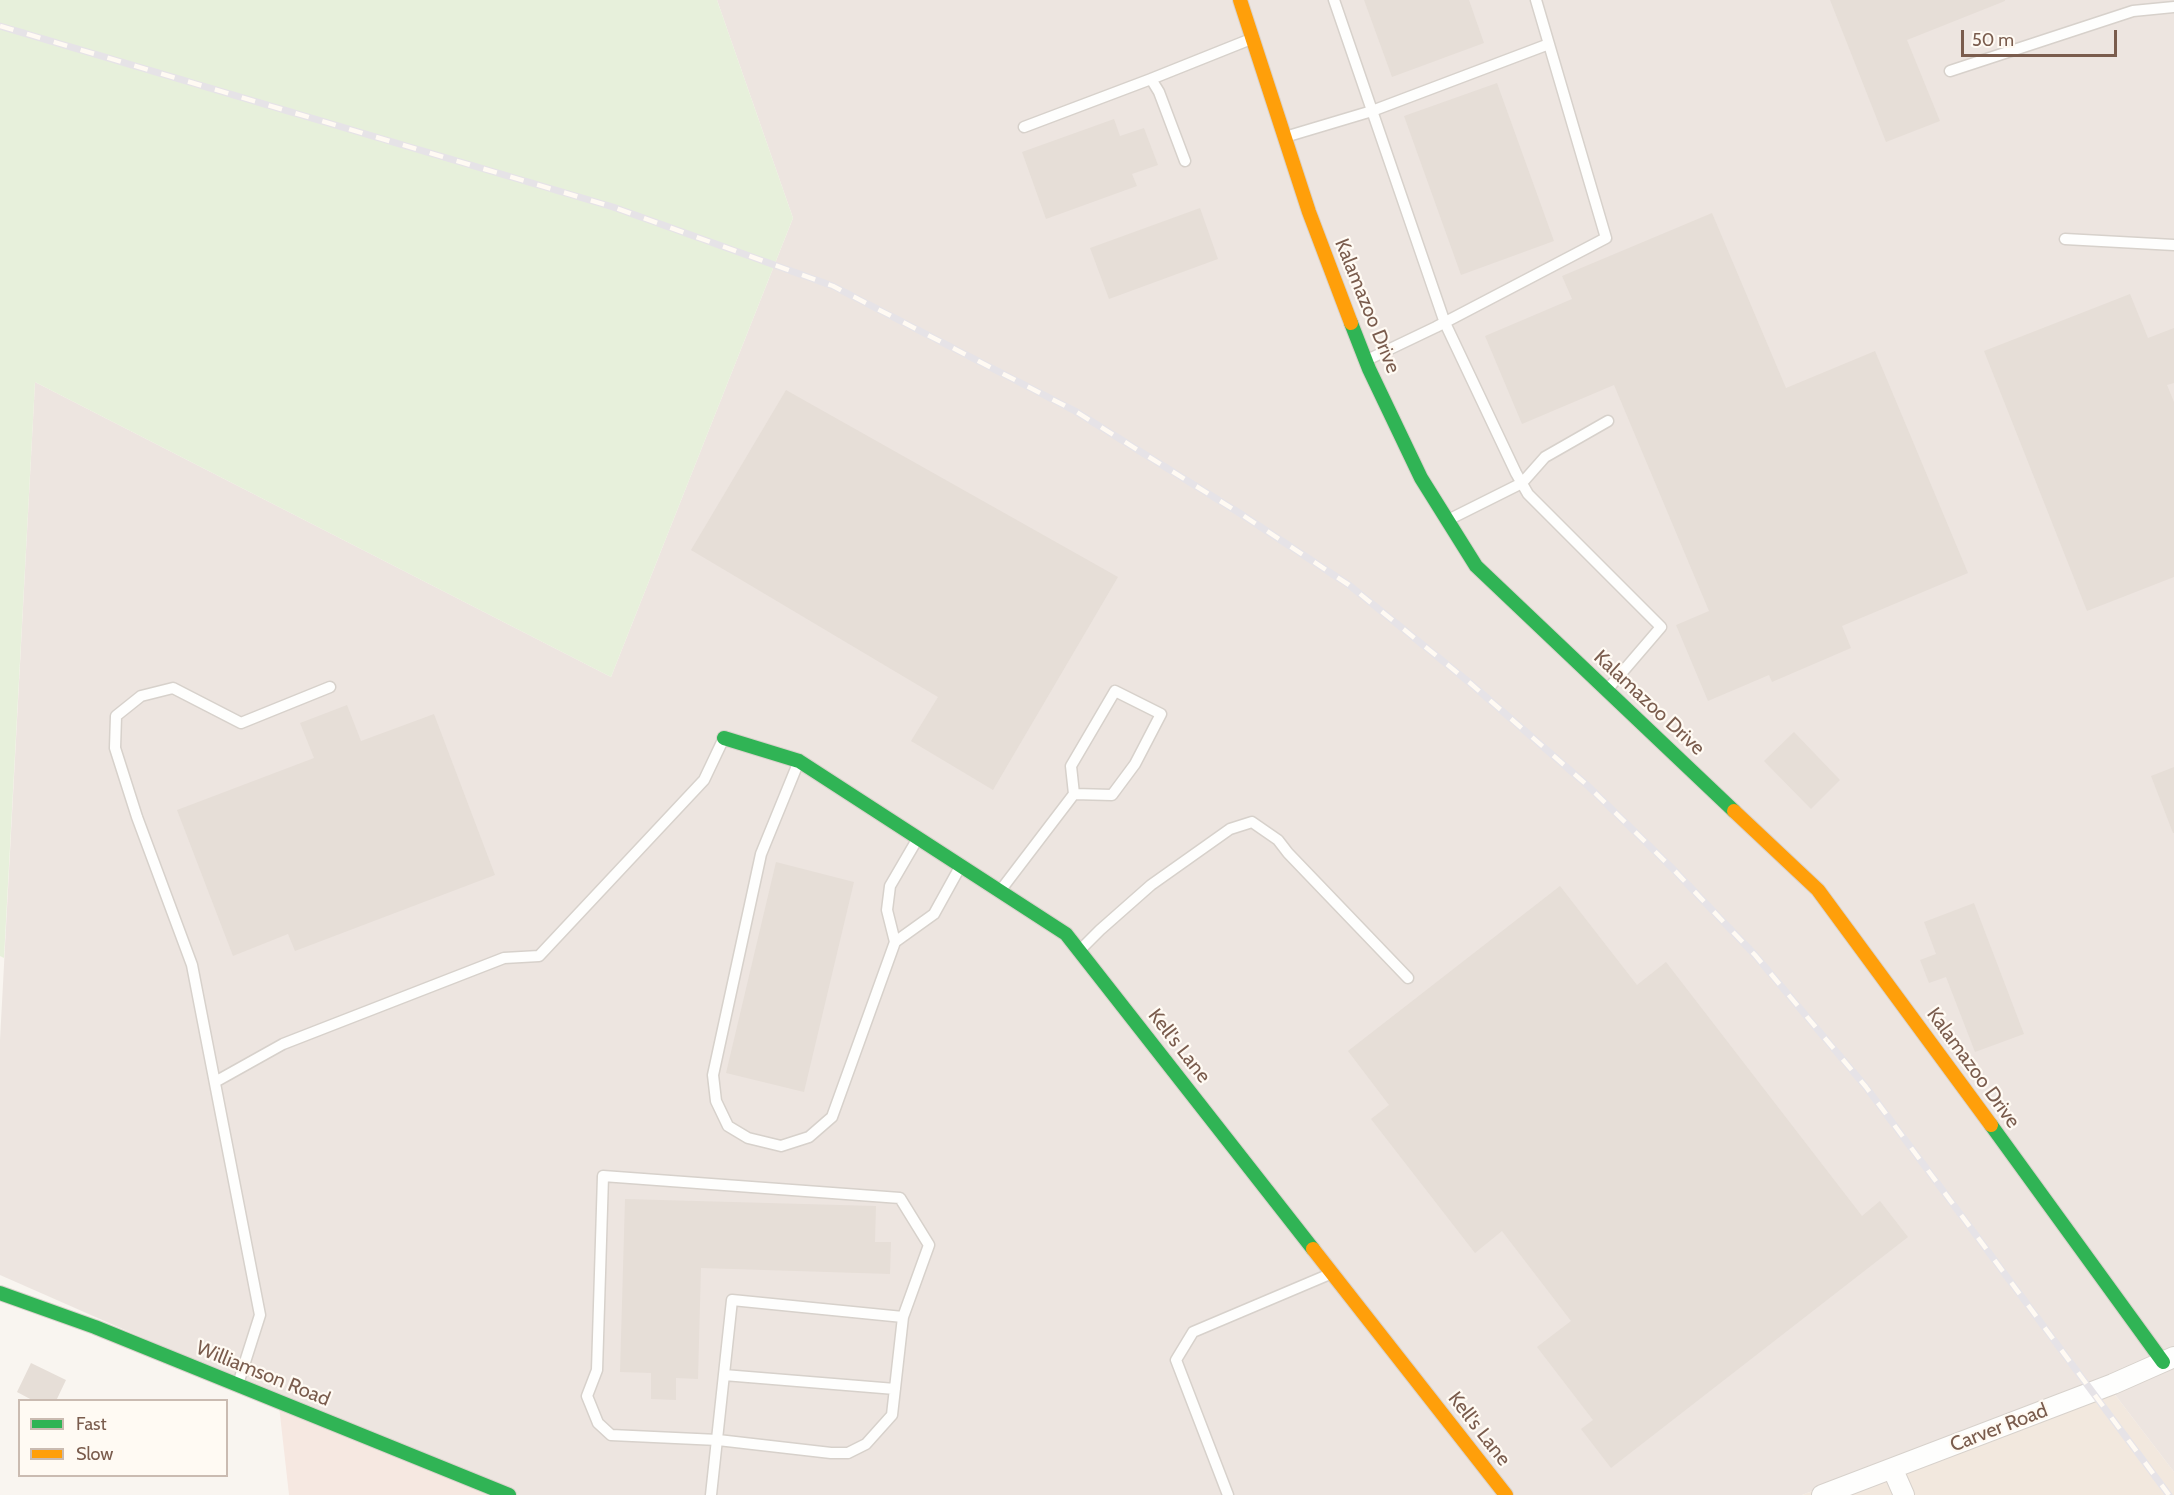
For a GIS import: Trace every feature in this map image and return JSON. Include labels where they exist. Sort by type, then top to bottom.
[{"type":"street","name":"Kalamazoo Drive","points":[[1240,0],[1310,212],[1366,360],[1421,478],[1476,566],[1818,890],[2050,1204],[2168,1359]]},
{"type":"street","name":"Kell's Lane","points":[[724,738],[799,761],[1066,934],[1506,1495]]},
{"type":"street","name":"Williamson Road","points":[[0,1293],[95,1327],[509,1495]]},
{"type":"street","name":"Carver Road","points":[[1822,1495],[1893,1470],[2113,1384],[2168,1359]]},
{"type":"street","points":[[1893,1470],[1904,1495]]},
{"type":"lane","points":[[1334,0],[1444,323],[1522,483],[1528,494],[1661,627],[1607,690]]},
{"type":"lane","points":[[1366,360],[1444,323],[1606,238],[1536,0]]},
{"type":"lane","points":[[1950,71],[2133,11],[2160,4],[2174,7]]},
{"type":"lane","points":[[1024,127],[1252,38]]},
{"type":"lane","points":[[1285,138],[1372,111],[1549,44]]},
{"type":"lane","points":[[1151,79],[1159,92],[1185,160]]},
{"type":"lane","points":[[2065,239],[2174,245]]},
{"type":"lane","points":[[1447,520],[1522,483],[1545,457],[1608,421]]},
{"type":"lane","points":[[238,1385],[260,1315],[192,965],[137,817],[118,758],[116,716],[141,696],[173,688],[241,723],[330,687]]},
{"type":"lane","points":[[1000,891],[1074,794],[1071,766],[1115,691],[1161,714],[1135,764],[1112,795],[1074,794]]},
{"type":"lane","points":[[215,1082],[284,1044],[504,958],[539,956],[704,780],[724,738]]},
{"type":"lane","points":[[799,761],[761,854],[713,1075],[716,1101],[728,1126],[748,1138],[781,1146],[809,1137],[832,1117],[895,942],[887,910],[890,886],[918,838]]},
{"type":"lane","points":[[1079,951],[1168,872],[1230,829],[1252,822],[1278,840],[1408,978]]},
{"type":"lane","points":[[895,942],[934,914],[961,866]]},
{"type":"lane","points":[[603,1176],[900,1198],[929,1245],[903,1317],[895,1389],[892,1415],[866,1444],[848,1453],[718,1440],[611,1435],[598,1423],[587,1396],[597,1370],[603,1176]]},
{"type":"lane","points":[[1228,1495],[1176,1360],[1193,1332],[1333,1273]]},
{"type":"lane","points":[[711,1495],[732,1300],[903,1317]]},
{"type":"lane","points":[[724,1375],[895,1389]]},
{"type":"shaded area","points":[[717,0],[2174,0],[2174,1472],[2103,1379],[1802,1495],[500,1495],[0,1275],[0,1040],[35,382],[611,677],[793,218]]},
{"type":"shaded area","points":[[2103,1379],[2174,1472],[2174,1495],[1802,1495]]},
{"type":"shaded area","points":[[278,1397],[500,1495],[289,1495]]},
{"type":"green space","points":[[0,0],[717,0],[793,218],[611,677],[35,382],[4,958],[0,956]]},
{"type":"building","points":[[1364,0],[1469,0],[1484,43],[1392,77]]},
{"type":"building","points":[[1830,0],[2005,1],[1907,40],[1940,121],[1886,142]]},
{"type":"building","points":[[1497,83],[1554,241],[1461,275],[1404,116]]},
{"type":"building","points":[[1114,119],[1120,136],[1144,128],[1158,165],[1132,174],[1137,186],[1046,219],[1022,152]]},
{"type":"building","points":[[1200,208],[1218,259],[1109,299],[1090,248]]},
{"type":"building","points":[[1712,213],[1786,388],[1875,351],[1968,573],[1842,626],[1851,648],[1772,682],[1769,675],[1708,701],[1676,625],[1709,611],[1614,385],[1522,424],[1485,336],[1572,299],[1562,276]]},
{"type":"building","points":[[2130,294],[2148,338],[2174,328],[2174,383],[2167,385],[2174,402],[2174,577],[2087,611],[1984,351]]},
{"type":"building","points":[[786,390],[1118,577],[993,790],[911,741],[938,697],[691,550]]},
{"type":"building","points":[[347,705],[361,741],[434,714],[495,875],[295,951],[288,934],[233,956],[177,810],[314,758],[300,723]]},
{"type":"building","points":[[1794,732],[1840,780],[1811,809],[1764,761]]},
{"type":"building","points":[[2174,767],[2174,833],[2173,833],[2151,776]]},
{"type":"building","points":[[776,862],[854,882],[804,1092],[726,1073]]},
{"type":"building","points":[[1560,886],[1637,985],[1666,962],[1862,1216],[1880,1201],[1908,1237],[1611,1468],[1581,1429],[1593,1420],[1537,1347],[1571,1321],[1502,1231],[1475,1253],[1371,1119],[1389,1105],[1348,1051]]},
{"type":"building","points":[[1974,903],[2024,1034],[1975,1052],[1946,977],[1929,983],[1920,960],[1936,954],[1924,922]]},
{"type":"building","points":[[625,1199],[876,1206],[875,1242],[891,1242],[890,1274],[701,1268],[698,1379],[676,1378],[676,1400],[651,1399],[651,1373],[620,1372]]},
{"type":"building","points":[[31,1363],[66,1380],[57,1399],[30,1399],[17,1392]]},
{"type":"railway","points":[[0,26],[613,207],[833,286],[1075,411],[1241,514],[1349,585],[1470,683],[1587,785],[1673,869],[1755,955],[1866,1087],[2169,1495]]},
{"type":"traffic: fast","points":[[1351,323],[1369,369],[1421,478],[1476,566],[1734,811]]},
{"type":"traffic: fast","points":[[724,738],[799,761],[1066,934],[1313,1249]]},
{"type":"traffic: fast","points":[[1991,1125],[2163,1362]]},
{"type":"traffic: fast","points":[[0,1293],[95,1327],[509,1495]]},
{"type":"traffic: slow","points":[[1240,0],[1309,212],[1351,323]]},
{"type":"traffic: slow","points":[[1734,811],[1818,890],[1991,1125]]},
{"type":"traffic: slow","points":[[1313,1249],[1506,1495]]}]
